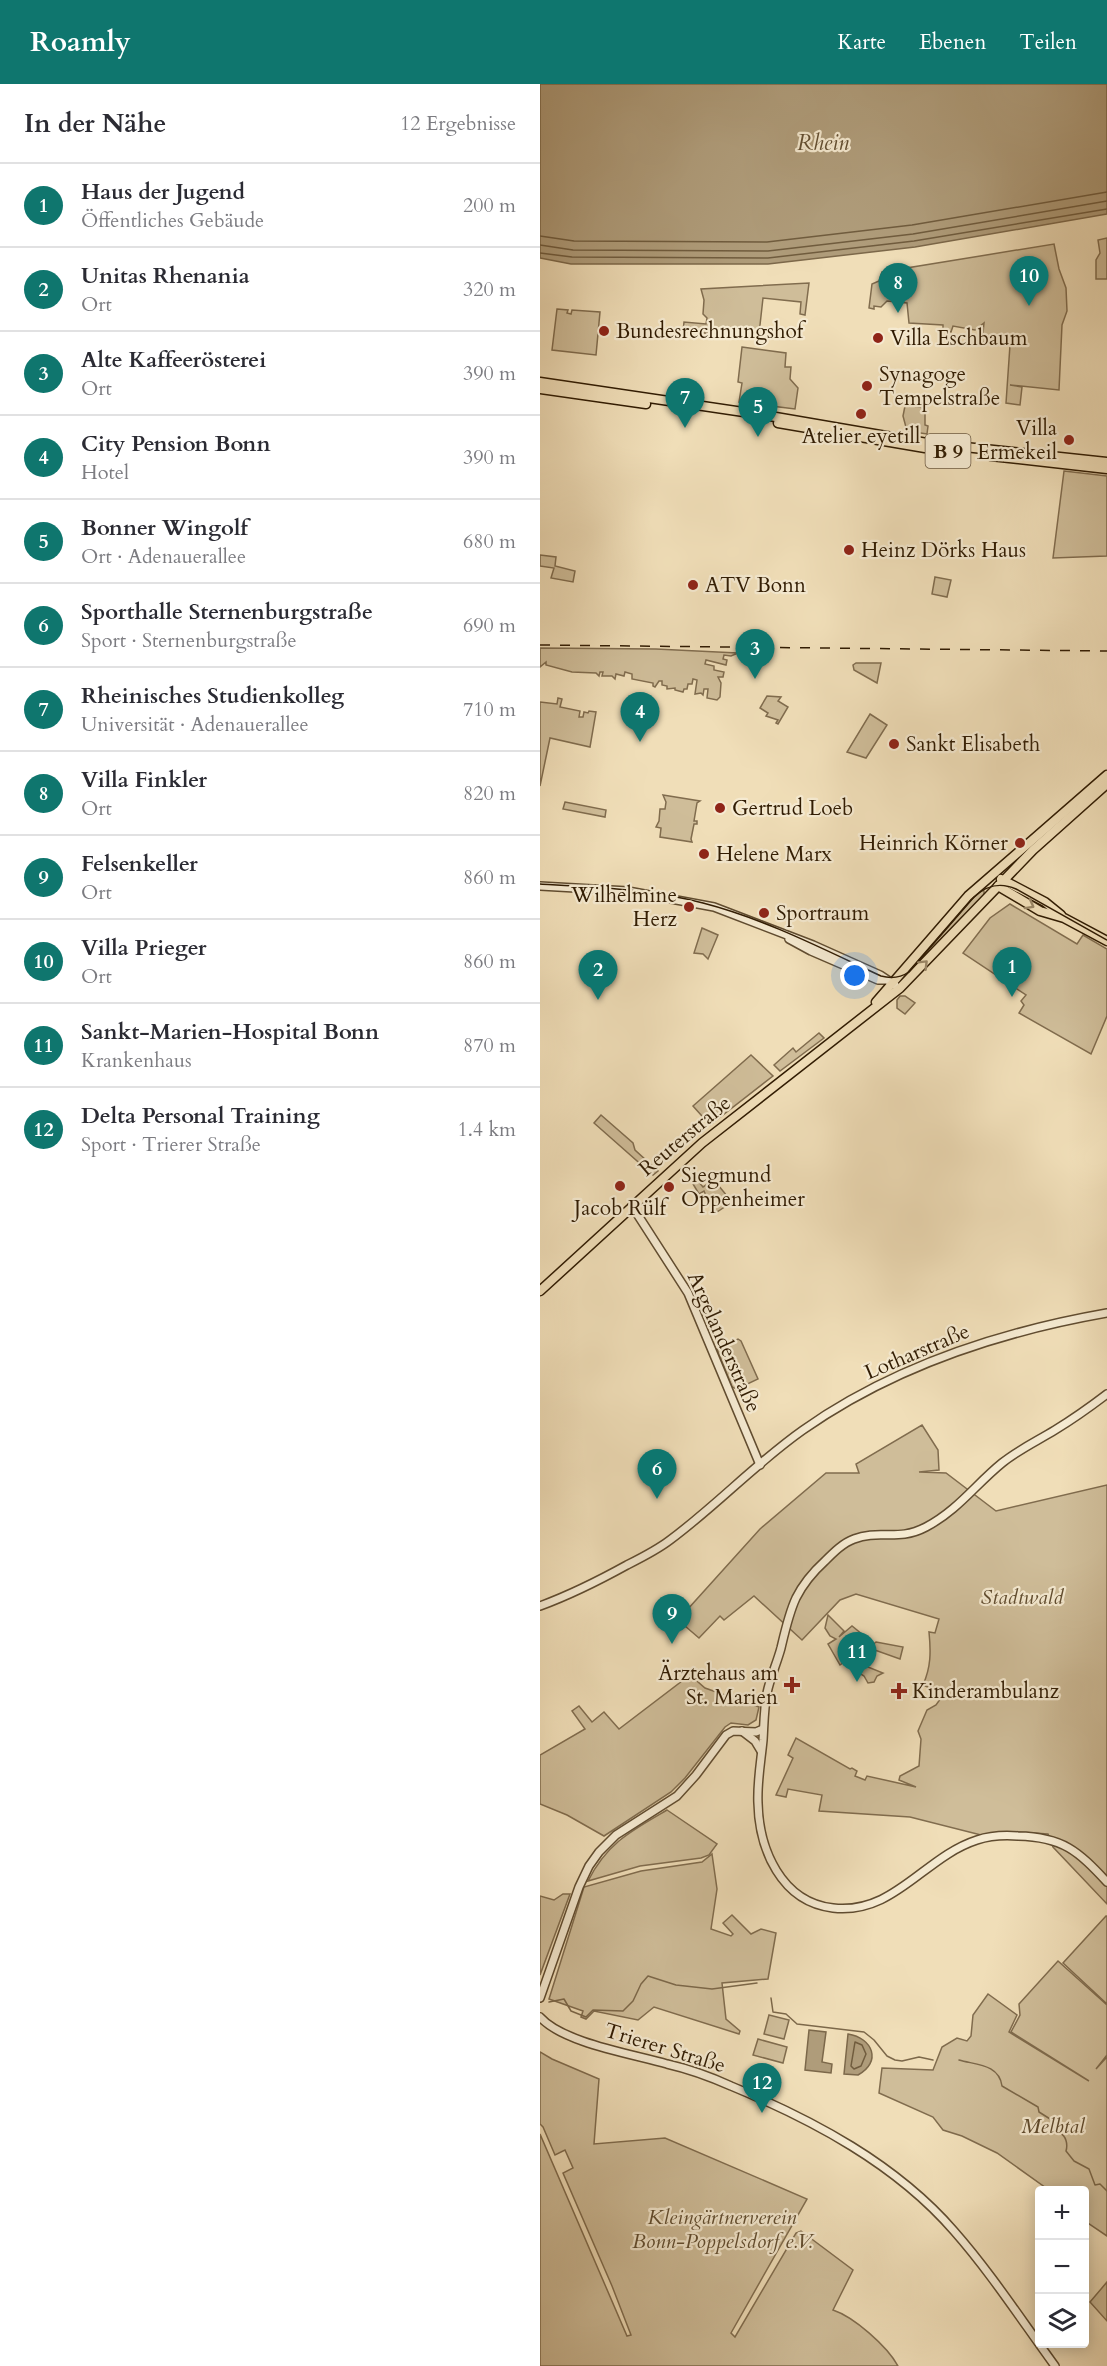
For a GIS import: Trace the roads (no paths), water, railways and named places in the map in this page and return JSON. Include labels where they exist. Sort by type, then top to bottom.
[{"type":"main road","name":"B 9","points":[[540,382],[775,417],[927,443],[1107,462]]},
{"type":"main road","name":"B 9","points":[[540,389],[763,420],[885,443],[1107,469]]},
{"type":"main road","name":"Reuterstraße","points":[[540,1291],[702,1143],[861,1018],[968,896],[1107,775]]},
{"type":"main road","name":"Reuterstraße","points":[[893,984],[1107,784]]},
{"type":"main road","points":[[1001,881],[1016,854]]},
{"type":"main road","points":[[989,876],[1045,902],[1064,918],[1107,941]]},
{"type":"street","points":[[540,885],[607,889],[676,898],[728,911],[880,975],[893,984]]},
{"type":"street","name":"Argelanderstraße","points":[[632,1206],[688,1293],[760,1465]]},
{"type":"street","name":"Lotharstraße","points":[[540,1606],[585,1588],[659,1548],[760,1465],[822,1418],[871,1388],[921,1364],[992,1339],[1107,1313]]},
{"type":"street","points":[[1107,1394],[1077,1416],[1011,1457],[994,1470],[960,1505],[918,1531],[901,1536],[872,1535],[853,1539],[825,1561],[807,1581],[793,1605],[767,1692],[758,1803],[765,1847],[772,1865],[782,1880],[809,1901],[838,1908],[858,1907],[877,1902],[898,1892],[941,1858],[964,1845],[983,1838],[1038,1837],[1068,1846],[1084,1858],[1107,1882]]},
{"type":"street","points":[[540,1998],[579,1887],[595,1857],[616,1835],[676,1796],[696,1775],[726,1735],[734,1731],[756,1732],[763,1729]]},
{"type":"street","points":[[742,1731],[755,1741],[761,1751]]},
{"type":"street","name":"Trierer Straße","points":[[540,2017],[580,2040],[669,2064],[729,2085],[865,2153],[883,2165],[941,2217],[1000,2291],[1055,2366]]},
{"type":"water","name":"Rhein","points":[[540,84],[1107,84],[1107,214],[915,247],[768,264],[571,264],[540,258]]},
{"type":"water","points":[[809,2030],[826,2032],[822,2062],[832,2064],[831,2073],[805,2070]]},
{"type":"water","points":[[848,2034],[863,2040],[871,2051],[870,2064],[858,2075],[844,2074]]},
{"type":"waterway","points":[[549,2002],[564,1999],[571,2011],[586,2017],[593,2010],[623,2011],[633,2001],[641,1984],[648,1976],[676,1985],[712,1989],[757,1983]]},
{"type":"waterway","points":[[771,1998],[773,2012],[786,2014],[797,2024],[864,2032],[887,2056],[895,2060],[902,2061],[919,2057],[933,2060]]},
{"type":"waterway","points":[[959,2060],[992,2069],[1000,2079],[1002,2086],[1038,2107],[1039,2112],[1058,2124],[1060,2133],[1066,2140],[1066,2151],[1074,2161],[1089,2169],[1095,2185],[1100,2184],[1107,2191]]},
{"type":"tram line","points":[[540,884],[643,892],[703,903],[749,917],[881,976],[889,977],[899,977],[909,972],[974,897],[984,890],[999,885],[1016,889],[1107,940]]},
{"type":"railway","points":[[540,645],[1107,651]]},
{"type":"place","name":"Villa Prieger","points":[[1029,306]]},
{"type":"place","name":"Villa Finkler","points":[[898,313]]},
{"type":"place","name":"Bundesrechnungshof","points":[[604,331]]},
{"type":"place","name":"Villa Eschbaum","points":[[878,338]]},
{"type":"place","name":"Synagoge Tempelstraße","points":[[867,386]]},
{"type":"place","name":"Atelier eyetill","points":[[861,414]]},
{"type":"place","name":"Rheinisches Studienkolleg","points":[[685,428]]},
{"type":"place","name":"Bonner Wingolf","points":[[758,437]]},
{"type":"place","name":"Villa Ermekeil","points":[[1069,440]]},
{"type":"place","name":"Heinz Dörks Haus","points":[[849,550]]},
{"type":"place","name":"ATV Bonn","points":[[693,585]]},
{"type":"place","name":"Alte Kaffeerösterei","points":[[755,679]]},
{"type":"place","name":"City Pension Bonn","points":[[640,742]]},
{"type":"place","name":"Sankt Elisabeth","points":[[894,744]]},
{"type":"place","name":"Gertrud Loeb","points":[[720,808]]},
{"type":"place","name":"Heinrich Körner","points":[[1020,843]]},
{"type":"place","name":"Helene Marx","points":[[704,854]]},
{"type":"place","name":"Wilhelmine Herz","points":[[689,907]]},
{"type":"place","name":"Sportraum","points":[[764,913]]},
{"type":"place","name":"Haus der Jugend","points":[[1012,997]]},
{"type":"place","name":"Unitas Rhenania","points":[[598,1000]]},
{"type":"place","name":"Jacob Rülf","points":[[620,1186]]},
{"type":"place","name":"Siegmund Oppenheimer","points":[[669,1187]]},
{"type":"place","name":"Sporthalle Sternenburgstraße","points":[[657,1499]]},
{"type":"place","name":"Felsenkeller","points":[[672,1644]]},
{"type":"place","name":"Sankt-Marien-Hospital Bonn","points":[[857,1682]]},
{"type":"place","name":"Ärztehaus am St. Marien","points":[[792,1685]]},
{"type":"place","name":"Kinderambulanz","points":[[899,1691]]},
{"type":"place","name":"Delta Personal Training","points":[[762,2113]]},
{"type":"park label","name":"Stadtwald","points":[[1022,1597]]},
{"type":"park label","name":"Melbtal","points":[[1053,2126]]},
{"type":"park label","name":"Kleingärtnerverein Bonn-Poppelsdorf e.V.","points":[[722,2229]]}]
